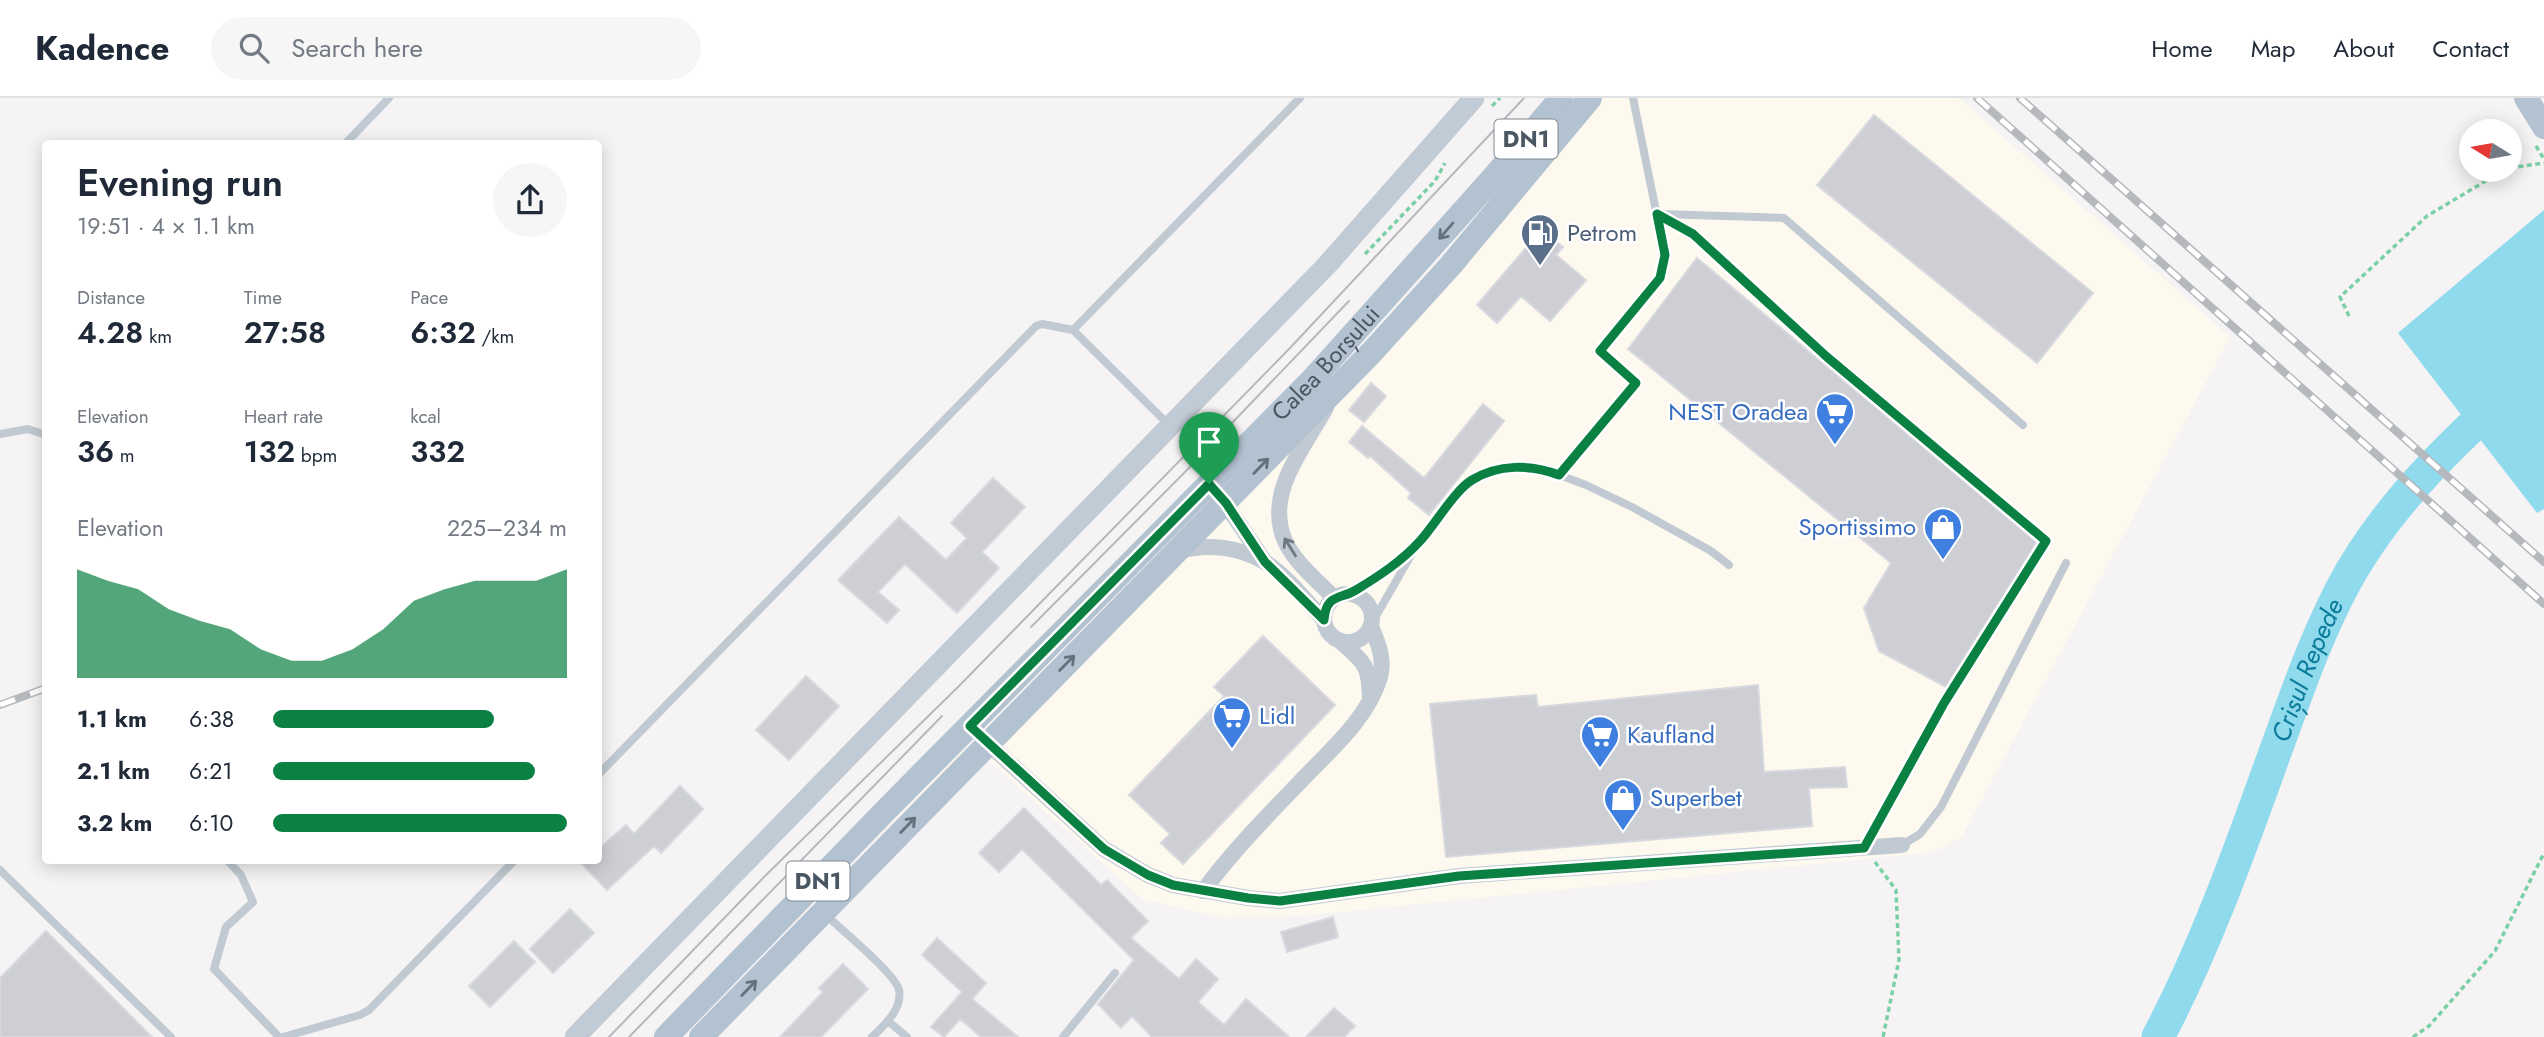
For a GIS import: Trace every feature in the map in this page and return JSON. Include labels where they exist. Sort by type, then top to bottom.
[{"type":"main road","name":"Calea Borșului","points":[[701,1037],[823,912],[979,735],[1209,484],[1357,332],[1561,98]]},
{"type":"main road","name":"Calea Borșului","points":[[666,1037],[979,735],[1180,551],[1339,387],[1451,265],[1590,98]]},
{"type":"main road","points":[[2526,98],[2544,127]]},
{"type":"street","points":[[575,1037],[1327,265],[1474,98]]},
{"type":"street","points":[[1203,891],[1230,854],[1326,754],[1370,703],[1381,675],[1382,653],[1367,604],[1363,599],[1342,596],[1303,566],[1286,543],[1279,523],[1278,507],[1282,486],[1339,387]]},
{"type":"street","points":[[1209,484],[1226,503],[1265,562],[1324,620]]},
{"type":"street","points":[[1180,551],[1212,546],[1231,549],[1265,562]]},
{"type":"street","points":[[1342,596],[1325,612],[1324,620],[1328,633],[1363,661],[1369,677],[1370,703]]},
{"type":"street","points":[[1341,642],[1356,641],[1364,637],[1371,624]]},
{"type":"street","points":[[979,735],[1104,849],[1148,875],[1173,885],[1203,891],[1280,901],[1459,876],[1902,845]]},
{"type":"lane","points":[[349,140],[389,98]]},
{"type":"lane","points":[[1073,330],[1300,98]]},
{"type":"lane","points":[[1559,475],[1636,383],[1600,351],[1660,278],[1665,255],[1633,98]]},
{"type":"lane","points":[[1657,214],[1784,218],[2023,425]]},
{"type":"lane","points":[[1657,214],[1693,234],[1827,357],[2046,541],[1944,703],[1864,848]]},
{"type":"lane","points":[[602,771],[1036,326],[1042,324],[1073,330],[1170,426]]},
{"type":"lane","points":[[0,435],[28,429],[42,434]]},
{"type":"lane","points":[[1371,624],[1419,543],[1469,481],[1492,470],[1541,467],[1632,507],[1711,551],[1729,565]]},
{"type":"lane","points":[[1342,596],[1384,573],[1419,543]]},
{"type":"lane","points":[[1902,845],[1920,834],[1941,807],[2066,563]]},
{"type":"lane","points":[[231,864],[241,875],[253,902],[226,927],[214,969],[281,1037],[359,1016],[369,1010],[511,864]]},
{"type":"lane","points":[[0,870],[170,1037]]},
{"type":"lane","points":[[823,912],[890,975],[899,990],[897,1003],[888,1021],[872,1037]]},
{"type":"lane","points":[[1063,1037],[1115,973]]},
{"type":"lane","points":[[888,1021],[907,1037]]},
{"type":"path","points":[[2522,166],[2544,163]]},
{"type":"path","points":[[2349,316],[2340,297],[2354,282],[2427,216],[2484,182]]},
{"type":"path","points":[[1864,848],[1896,890],[1899,960],[1883,1037]]},
{"type":"path","points":[[2413,1037],[2429,1026],[2495,951],[2544,853]]},
{"type":"shaded area","points":[[1590,98],[1959,98],[2230,337],[1961,838],[1934,852],[1301,916],[1221,917],[1144,900],[979,752],[1180,551]]},
{"type":"water","points":[[2544,210],[2544,509],[2537,513],[2398,333]]},
{"type":"building","points":[[1874,115],[2093,293],[2037,363],[1817,185]]},
{"type":"building","name":"Petrom","points":[[1542,229],[1563,247],[1556,255],[1586,280],[1550,321],[1521,296],[1497,323],[1477,305]]},
{"type":"building","name":"NEST Oradea","points":[[1697,258],[2037,542],[1946,687],[1879,651],[1864,608],[1891,563],[1628,349]]},
{"type":"building","points":[[1371,383],[1386,396],[1364,422],[1349,410]]},
{"type":"building","points":[[1483,404],[1504,421],[1429,515],[1408,498],[1411,493],[1370,456],[1368,458],[1349,442],[1362,426],[1424,478]]},
{"type":"building","points":[[993,478],[1025,507],[982,552],[999,568],[957,613],[905,564],[878,592],[899,610],[887,623],[838,580],[899,517],[946,560],[967,538],[951,523]]},
{"type":"building","name":"Lidl","points":[[1263,636],[1335,705],[1183,864],[1161,843],[1170,834],[1129,795],[1224,696],[1214,687]]},
{"type":"building","points":[[806,676],[839,706],[789,760],[756,730]]},
{"type":"building","name":"Kaufland","points":[[1758,685],[1764,772],[1845,767],[1847,787],[1809,788],[1812,826],[1446,857],[1430,704],[1536,695],[1538,707]]},
{"type":"building","points":[[680,786],[703,809],[661,853],[654,846],[607,890],[582,864],[602,864],[602,846],[626,825],[634,834]]},
{"type":"building","points":[[1024,808],[1101,885],[1107,880],[1148,921],[1131,938],[1179,979],[1196,959],[1218,979],[1198,1002],[1224,1025],[1246,999],[1289,1037],[1152,1037],[1132,1016],[1121,1028],[1098,1004],[1134,960],[1022,849],[999,872],[979,853]]},
{"type":"building","points":[[570,909],[594,933],[553,973],[530,949]]},
{"type":"building","points":[[1333,917],[1338,937],[1287,952],[1281,932]]},
{"type":"building","points":[[46,931],[152,1037],[0,1037],[0,978]]},
{"type":"building","points":[[937,938],[986,983],[972,999],[1018,1037],[981,1037],[960,1019],[944,1037],[931,1027],[962,992],[922,955]]},
{"type":"building","points":[[514,941],[535,962],[490,1007],[469,986]]},
{"type":"building","points":[[843,964],[868,989],[821,1037],[780,1037],[823,992],[819,988]]},
{"type":"building","points":[[1334,1008],[1355,1026],[1344,1037],[1306,1037]]},
{"type":"waterway","name":"Crișul Repede","points":[[2158,1037],[2206,934],[2304,673],[2341,590],[2360,557],[2406,495],[2459,439],[2544,361]]},
{"type":"tram line","points":[[609,1037],[765,876],[958,687],[1290,348],[1524,98]]},
{"type":"tram line","points":[[1031,627],[1349,301]]},
{"type":"tram line","points":[[629,1037],[942,716]]},
{"type":"railway","points":[[1977,98],[2544,604]]},
{"type":"railway","points":[[2020,98],[2544,562]]},
{"type":"railway","points":[[0,705],[42,689]]},
{"type":"place","name":"Petrom","points":[[1540,267]]},
{"type":"place","name":"NEST Oradea","points":[[1835,446]]},
{"type":"place","name":"Sportissimo","points":[[1943,561]]},
{"type":"place","name":"Lidl","points":[[1232,750]]},
{"type":"place","name":"Kaufland","points":[[1600,769]]},
{"type":"place","name":"Superbet","points":[[1623,832]]},
{"type":"route","points":[[1657,214],[1693,234],[1827,357],[2046,541],[1944,703],[1864,848],[1459,876],[1280,901],[1203,891],[1173,885],[1148,875],[1104,849],[970,726],[1209,484],[1226,503],[1265,562],[1324,620],[1328,604],[1334,598],[1350,594],[1384,573],[1419,543],[1469,481],[1492,470],[1514,467],[1541,467],[1559,475],[1636,383],[1600,351],[1660,278],[1665,255],[1657,214]]}]
